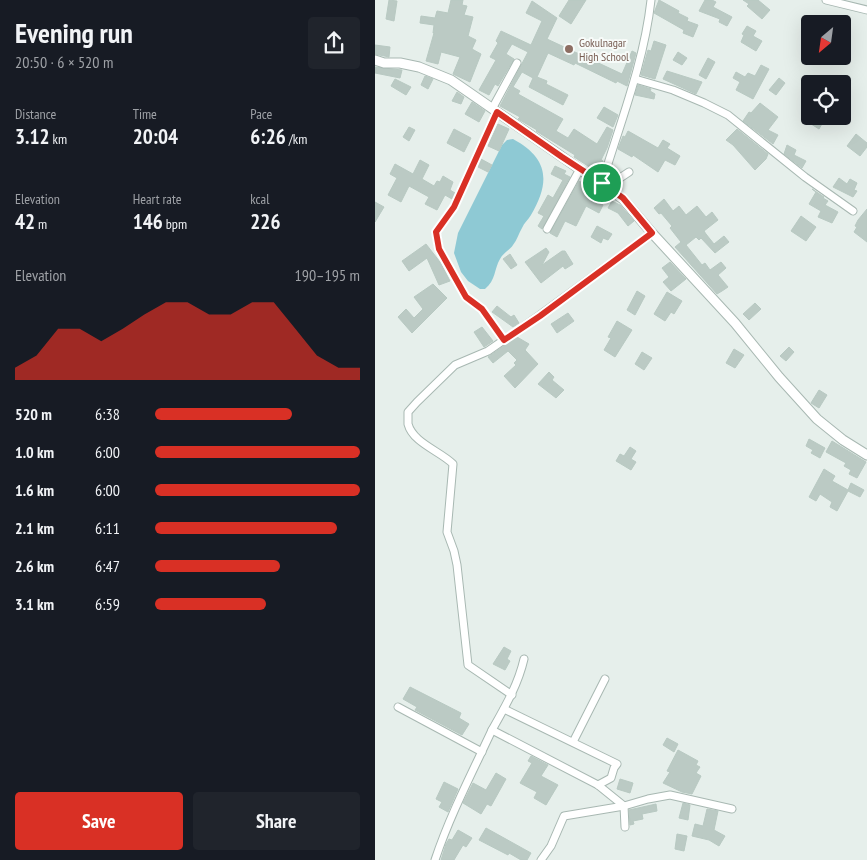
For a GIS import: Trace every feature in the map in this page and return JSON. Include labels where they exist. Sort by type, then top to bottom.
[{"type":"street","points":[[602,183],[635,79],[648,24],[651,0]]},
{"type":"street","points":[[826,0],[867,10]]},
{"type":"street","points":[[375,60],[384,63],[401,63],[419,67],[451,80],[623,198],[817,419],[843,440],[867,455]]},
{"type":"street","points":[[504,340],[482,309],[466,297],[439,249],[436,232],[454,207],[494,110],[517,63]]},
{"type":"street","points":[[635,79],[685,94],[727,115],[853,211]]},
{"type":"street","points":[[547,229],[580,169]]},
{"type":"street","points":[[602,183],[617,180],[629,172]]},
{"type":"street","points":[[512,695],[468,665],[457,565],[447,532],[453,464],[446,457],[423,443],[414,434],[409,425],[408,412],[455,365],[488,351],[540,316],[652,233]]},
{"type":"street","points":[[435,860],[441,840],[492,730],[512,695],[521,673],[524,659]]},
{"type":"street","points":[[573,742],[605,679]]},
{"type":"street","points":[[398,707],[482,752]]},
{"type":"street","points":[[504,709],[617,764],[611,778],[598,785]]},
{"type":"street","points":[[492,730],[598,785],[623,806],[625,828]]},
{"type":"street","points":[[541,860],[551,846],[564,816],[623,806],[670,795],[732,809]]},
{"type":"water","points":[[513,139],[525,146],[539,162],[543,171],[542,191],[531,215],[514,243],[500,259],[489,286],[485,289],[480,289],[468,281],[461,272],[454,253],[458,233],[502,145],[507,140]]},
{"type":"building","points":[[389,0],[397,1],[394,21],[386,19]]},
{"type":"building","points":[[451,0],[463,0],[462,5],[467,6],[464,15],[473,17],[468,36],[476,40],[472,49],[481,54],[470,82],[453,74],[460,57],[441,52],[438,64],[426,61],[434,33],[434,25],[420,23],[421,16],[435,18],[437,11],[448,13]]},
{"type":"building","name":"Gokulnagar High School","points":[[569,0],[586,0],[571,24],[559,16]]},
{"type":"building","points":[[659,0],[679,11],[678,13],[688,18],[687,21],[698,25],[693,37],[683,33],[684,30],[654,13]]},
{"type":"building","points":[[705,0],[716,2],[713,7],[732,17],[727,26],[719,22],[720,19],[699,11]]},
{"type":"building","points":[[743,0],[758,0],[770,10],[762,19]]},
{"type":"building","points":[[532,1],[557,18],[547,39],[622,74],[632,51],[636,53],[627,86],[548,53],[537,77],[547,81],[546,84],[568,95],[563,105],[529,87],[533,78],[522,72],[513,87],[520,91],[518,94],[563,119],[556,131],[568,138],[574,129],[597,144],[607,127],[613,130],[601,160],[603,161],[599,173],[574,157],[575,155],[518,119],[520,117],[500,106],[528,52],[512,44],[506,54],[514,59],[498,86],[495,84],[489,95],[479,90],[496,60],[490,57],[498,43],[496,41],[501,31],[531,45],[542,21],[526,13]]},
{"type":"building","points":[[747,26],[756,31],[753,36],[762,41],[756,51],[741,42],[744,35],[742,34]]},
{"type":"building","points":[[654,41],[666,45],[655,79],[641,75],[648,50],[651,51]]},
{"type":"building","points":[[375,45],[390,47],[389,57],[375,54]]},
{"type":"building","points":[[678,52],[687,58],[682,65],[673,60]]},
{"type":"building","points":[[708,58],[715,62],[706,79],[699,75]]},
{"type":"building","points":[[761,65],[769,69],[753,99],[736,90],[740,82],[733,78],[736,72],[745,77],[748,73],[755,76]]},
{"type":"building","points":[[375,67],[402,70],[400,78],[375,73]]},
{"type":"building","points":[[667,71],[702,82],[696,94],[663,79]]},
{"type":"building","points":[[425,76],[433,79],[428,89],[421,85]]},
{"type":"building","points":[[779,78],[785,83],[776,95],[769,90]]},
{"type":"building","points":[[395,79],[411,87],[406,95],[391,86]]},
{"type":"building","points":[[638,85],[651,89],[650,91],[655,94],[654,99],[635,95]]},
{"type":"building","points":[[457,92],[464,97],[461,104],[452,101]]},
{"type":"building","points":[[472,102],[485,111],[479,122],[465,114]]},
{"type":"building","points":[[760,103],[778,117],[768,130],[778,135],[773,144],[743,121],[749,112],[751,113]]},
{"type":"building","points":[[604,107],[618,115],[613,127],[597,118]]},
{"type":"building","points":[[498,124],[509,129],[499,151],[488,146]]},
{"type":"building","points":[[813,125],[821,125],[819,129]]},
{"type":"building","points":[[409,127],[415,130],[409,141],[403,137]]},
{"type":"building","points":[[454,129],[471,138],[464,152],[447,143]]},
{"type":"building","points":[[737,129],[768,154],[766,159],[755,170],[733,145],[726,140]]},
{"type":"building","points":[[628,131],[658,148],[663,140],[670,144],[667,148],[680,156],[675,165],[665,160],[658,172],[633,155],[632,157],[618,149],[623,136],[625,137]]},
{"type":"building","points":[[856,134],[867,143],[867,147],[860,156],[847,146]]},
{"type":"building","points":[[787,145],[796,150],[794,155],[806,161],[802,168],[784,154]]},
{"type":"building","points":[[481,159],[492,165],[488,172],[478,167]]},
{"type":"building","points":[[420,160],[429,165],[422,179],[434,186],[437,181],[440,182],[443,176],[453,182],[450,190],[455,193],[452,199],[445,195],[437,210],[425,204],[429,197],[409,186],[401,202],[388,195],[397,178],[390,174],[395,164],[413,174]]},
{"type":"building","points":[[555,166],[566,171],[564,174],[570,177],[542,229],[538,226],[544,216],[538,213],[548,195],[553,198],[563,180],[551,174]]},
{"type":"building","points":[[839,178],[847,184],[850,179],[857,183],[854,190],[857,191],[853,197],[833,187]]},
{"type":"building","points":[[579,181],[590,187],[586,196],[603,205],[599,213],[586,206],[576,226],[565,221],[557,237],[550,233]]},
{"type":"building","points":[[812,189],[824,197],[828,201],[825,205],[838,212],[832,223],[818,217],[821,211],[809,204],[816,192]]},
{"type":"building","points":[[664,199],[673,211],[679,206],[686,215],[697,206],[706,217],[712,212],[718,220],[704,231],[714,244],[724,236],[729,242],[715,253],[701,238],[699,240],[696,237],[686,245],[702,265],[705,263],[710,270],[721,262],[726,268],[718,275],[728,287],[717,294],[675,247],[681,242],[670,228],[672,226],[654,208]]},
{"type":"building","points":[[612,201],[620,205],[634,221],[628,226],[618,213],[608,208]]},
{"type":"building","points":[[375,202],[384,207],[375,222]]},
{"type":"building","points":[[867,209],[867,242],[854,232],[858,220]]},
{"type":"building","points":[[801,216],[816,227],[806,241],[791,231]]},
{"type":"building","points":[[597,226],[612,234],[608,240],[603,238],[601,243],[591,237]]},
{"type":"building","points":[[426,244],[440,262],[450,281],[439,285],[427,258],[409,271],[402,261]]},
{"type":"building","points":[[546,248],[549,252],[542,265],[562,251],[565,251],[573,264],[565,269],[563,266],[541,283],[525,262]]},
{"type":"building","points":[[510,254],[517,265],[511,269],[503,259]]},
{"type":"building","points":[[670,262],[686,279],[671,291],[663,282],[669,277],[662,268]]},
{"type":"building","points":[[433,284],[447,298],[412,333],[398,317],[406,309],[414,318],[423,309],[414,297]]},
{"type":"building","points":[[637,291],[645,296],[635,315],[627,310]]},
{"type":"building","points":[[667,292],[682,301],[674,314],[671,312],[665,321],[654,314]]},
{"type":"building","points":[[755,303],[761,309],[749,320],[743,314]]},
{"type":"building","points":[[497,306],[511,317],[514,315],[519,323],[513,327],[492,312]]},
{"type":"building","points":[[568,313],[574,321],[557,333],[551,324]]},
{"type":"building","points":[[617,321],[632,330],[615,357],[604,350],[611,338],[608,337]]},
{"type":"building","points":[[482,327],[493,341],[484,347],[474,332]]},
{"type":"building","points":[[517,337],[529,344],[525,350],[538,364],[515,388],[504,376],[516,365],[514,363],[517,360],[508,351],[493,363],[488,357]]},
{"type":"building","points":[[789,347],[794,352],[786,361],[780,356]]},
{"type":"building","points":[[734,349],[744,355],[735,368],[726,363]]},
{"type":"building","points":[[642,352],[652,358],[644,370],[635,364]]},
{"type":"building","points":[[549,372],[554,377],[552,380],[564,390],[556,398],[538,384]]},
{"type":"building","points":[[819,390],[827,395],[819,408],[811,403]]},
{"type":"building","points":[[809,439],[825,448],[820,458],[811,453],[813,450],[806,446]]},
{"type":"building","points":[[832,441],[866,462],[857,478],[849,474],[851,470],[844,466],[846,463],[826,452]]},
{"type":"building","points":[[630,447],[636,451],[631,459],[636,462],[631,470],[616,461],[620,454],[624,456]]},
{"type":"building","points":[[824,469],[835,476],[832,481],[848,490],[851,483],[864,490],[860,497],[848,491],[837,511],[830,507],[832,502],[820,494],[816,501],[809,497]]},
{"type":"building","points":[[504,647],[511,651],[507,659],[510,661],[505,670],[493,664]]},
{"type":"building","points":[[410,687],[461,713],[459,718],[469,724],[462,735],[415,710],[417,707],[403,699]]},
{"type":"building","points":[[667,738],[678,744],[674,752],[663,745]]},
{"type":"building","points":[[678,750],[698,761],[696,765],[700,767],[696,773],[701,776],[692,794],[682,792],[663,783],[670,772],[667,771]]},
{"type":"building","points":[[531,756],[548,765],[541,776],[558,785],[546,805],[534,798],[537,792],[520,783],[532,763],[528,761]]},
{"type":"building","points":[[496,773],[506,779],[491,806],[487,804],[481,814],[463,803],[473,783],[486,790]]},
{"type":"building","points":[[620,779],[633,783],[630,793],[617,789]]},
{"type":"building","points":[[444,782],[458,789],[448,812],[439,807],[442,802],[436,799]]},
{"type":"building","points":[[683,803],[690,805],[688,820],[679,818]]},
{"type":"building","points":[[656,804],[657,811],[642,814],[643,819],[633,821],[634,824],[630,825],[629,810]]},
{"type":"building","points":[[707,809],[718,811],[714,830],[725,836],[719,846],[709,840],[692,836],[695,824],[703,826]]},
{"type":"building","points":[[486,828],[531,853],[527,860],[521,860],[509,853],[508,855],[479,840]]},
{"type":"building","points":[[458,830],[472,838],[466,847],[463,845],[454,860],[441,860],[446,844],[449,839],[452,840]]},
{"type":"building","points":[[677,834],[687,836],[684,851],[675,849]]},
{"type":"place","name":"Gokulnagar High School","points":[[569,49]]},
{"type":"route","points":[[497,112],[602,183],[623,198],[652,233],[540,316],[522,326],[504,340],[482,309],[466,297],[439,249],[436,232],[454,207],[497,112]]}]
